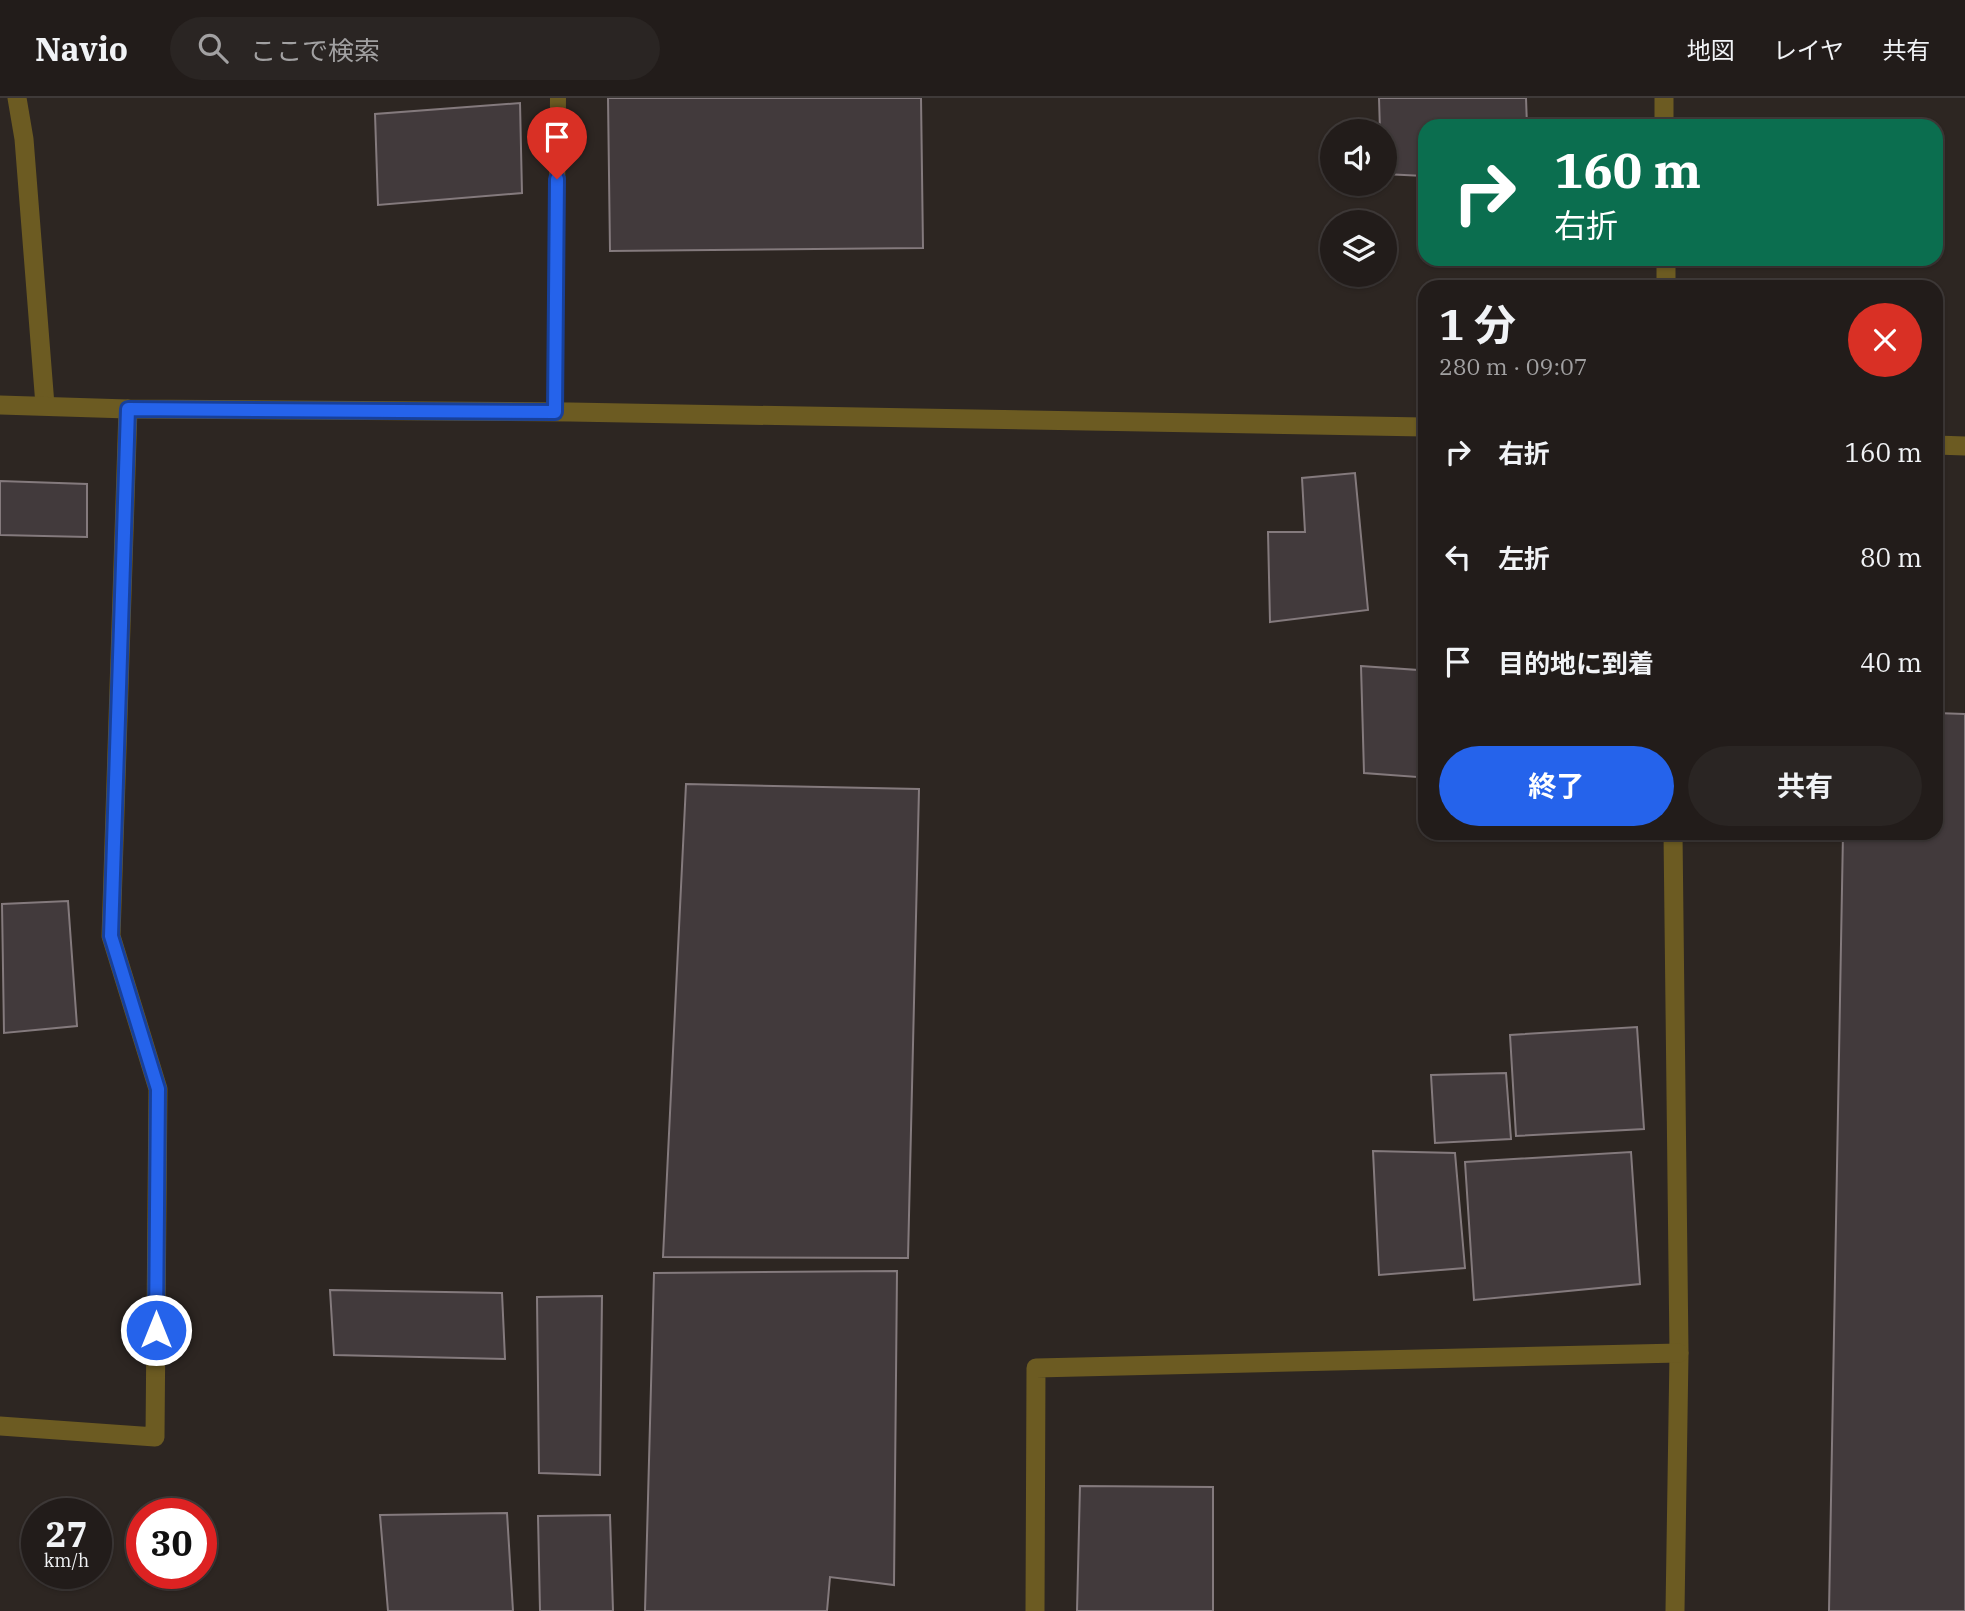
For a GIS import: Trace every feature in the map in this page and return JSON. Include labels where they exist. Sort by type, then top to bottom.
[{"type":"street","points":[[17,98],[24,138],[45,405]]},
{"type":"street","points":[[1664,98],[1664,119]]},
{"type":"street","points":[[0,405],[1418,427]]},
{"type":"street","points":[[0,1426],[155,1437],[158,1089],[111,936],[128,409]]},
{"type":"street","points":[[1943,445],[1965,446]]},
{"type":"street","points":[[1673,840],[1679,1353],[1675,1611]]},
{"type":"street","points":[[1035,1611],[1035,1368],[1679,1353]]},
{"type":"lane","points":[[555,412],[558,98]]},
{"type":"building","points":[[608,98],[921,98],[923,248],[610,251]]},
{"type":"building","points":[[1379,98],[1526,98],[1527,119],[1418,119],[1418,176],[1397,175],[1397,119],[1380,119]]},
{"type":"building","points":[[520,103],[522,193],[378,205],[375,114]]},
{"type":"building","points":[[1355,473],[1368,610],[1270,622],[1268,532],[1305,532],[1302,478]]},
{"type":"building","points":[[0,481],[87,484],[87,537],[0,535]]},
{"type":"building","points":[[1361,666],[1418,670],[1417,777],[1364,773]]},
{"type":"building","points":[[1943,713],[1965,714],[1965,1611],[1829,1611],[1843,840],[1943,840]]},
{"type":"building","points":[[686,784],[919,789],[908,1258],[663,1257]]},
{"type":"building","points":[[68,901],[77,1026],[4,1033],[2,904]]},
{"type":"building","points":[[1637,1027],[1644,1129],[1516,1136],[1510,1035]]},
{"type":"building","points":[[1506,1073],[1511,1139],[1435,1143],[1431,1075]]},
{"type":"building","points":[[1373,1151],[1455,1153],[1465,1268],[1379,1275]]},
{"type":"building","points":[[1631,1152],[1640,1284],[1474,1300],[1465,1162]]},
{"type":"building","points":[[897,1271],[894,1585],[830,1577],[827,1611],[645,1611],[654,1273]]},
{"type":"building","points":[[330,1290],[502,1293],[505,1359],[334,1355]]},
{"type":"building","points":[[602,1296],[600,1475],[539,1473],[537,1297]]},
{"type":"building","points":[[1080,1486],[1213,1487],[1213,1611],[1077,1611]]},
{"type":"building","points":[[507,1513],[513,1611],[388,1611],[380,1515]]},
{"type":"building","points":[[610,1515],[613,1611],[540,1611],[538,1516]]},
{"type":"route","points":[[156,1330],[158,1089],[111,936],[128,409],[555,412],[557,179]]}]
